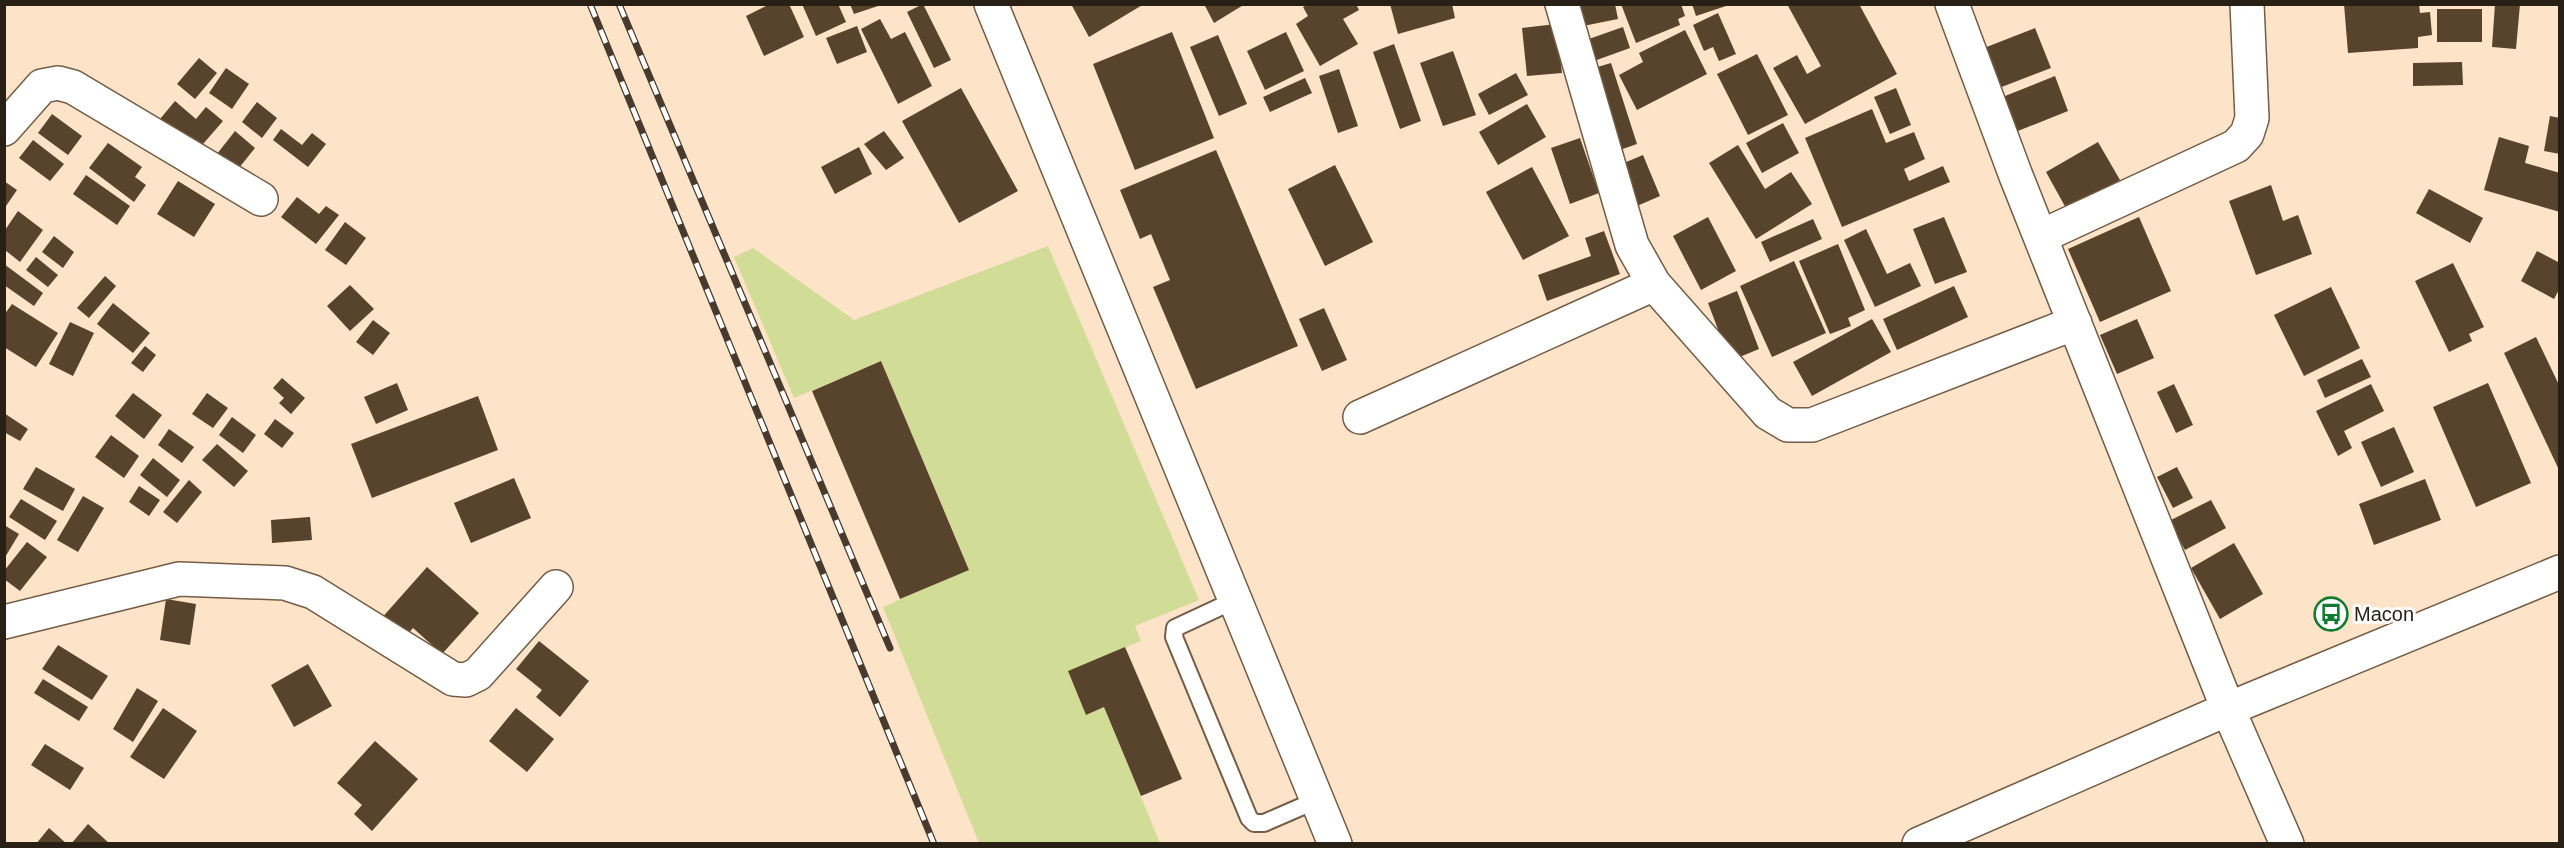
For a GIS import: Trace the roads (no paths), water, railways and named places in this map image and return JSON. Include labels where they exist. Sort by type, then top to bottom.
[{"type":"street","points":[[991,4],[1335,843]]},
{"type":"street","points":[[1562,4],[1632,245],[1654,284],[1768,413],[1788,425],[1812,425],[2075,324]]},
{"type":"street","points":[[1952,4],[2016,176],[2042,236],[2228,710],[2287,843]]},
{"type":"street","points":[[2042,236],[2236,146],[2247,134],[2252,118],[2247,4]]},
{"type":"street","points":[[4,129],[42,86],[58,83],[72,87],[261,199]]},
{"type":"street","points":[[1360,417],[1654,284]]},
{"type":"street","points":[[1919,843],[2228,710],[2559,572]]},
{"type":"street","points":[[4,622],[179,579],[285,583],[313,592],[453,679],[466,680],[477,674],[556,587]]},
{"type":"lane","points":[[1235,600],[1175,627],[1174,637],[1254,824],[1264,823],[1317,800]]},
{"type":"railway","points":[[590,4],[934,844]]},
{"type":"railway","points":[[619,4],[890,648]]},
{"type":"place","name":"Macon","points":[[2331,614]]}]
